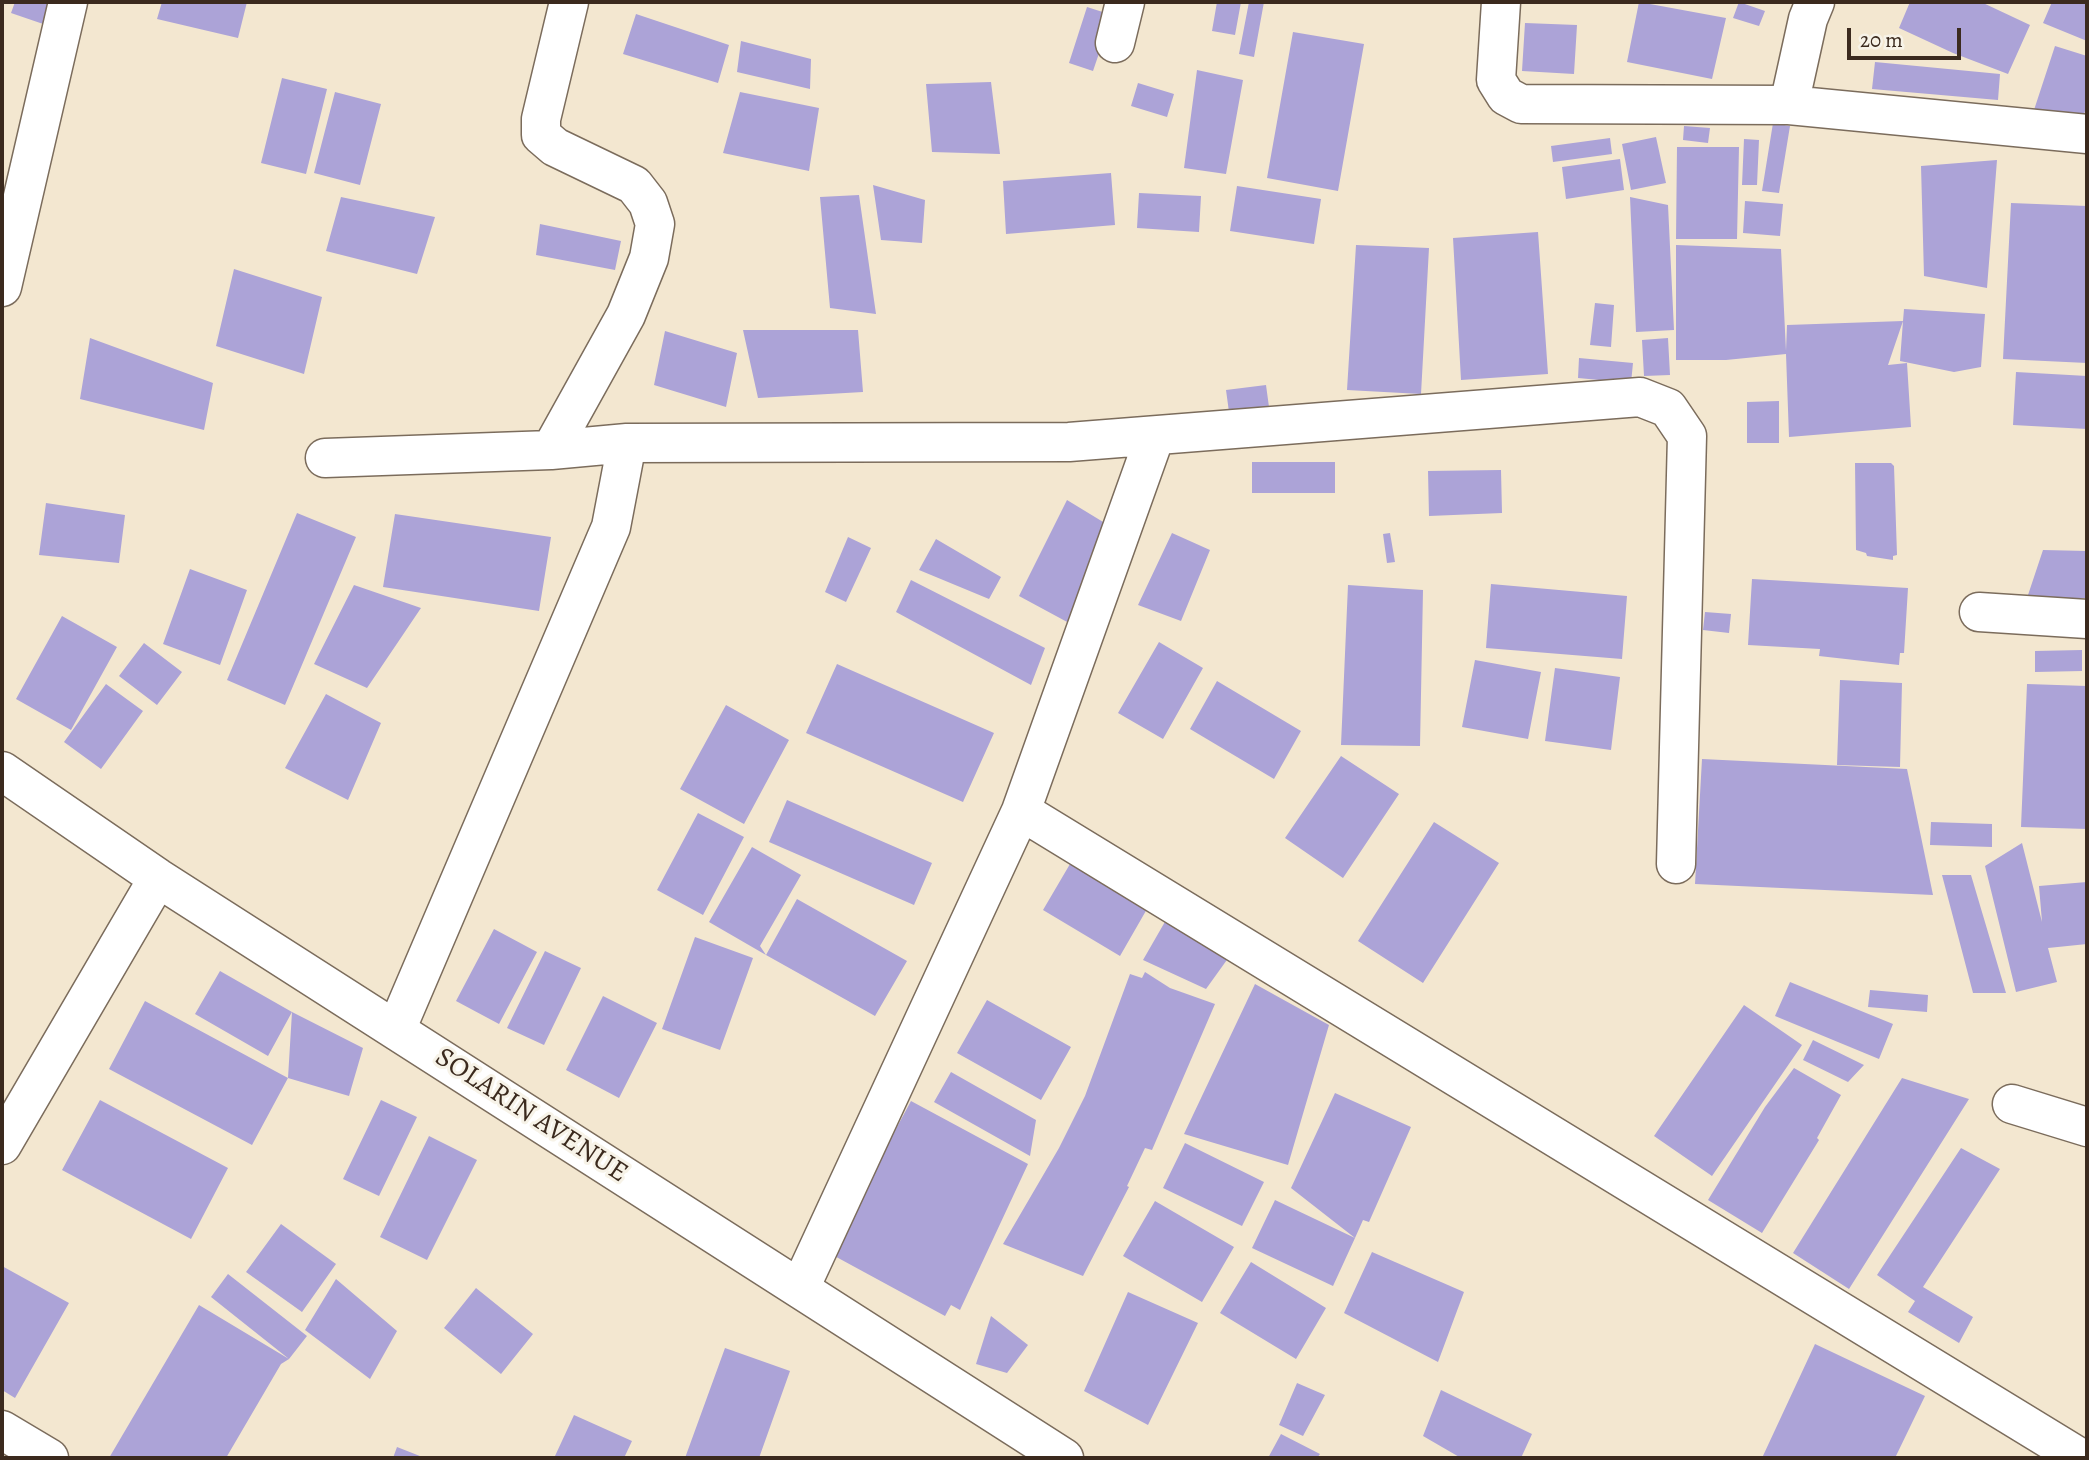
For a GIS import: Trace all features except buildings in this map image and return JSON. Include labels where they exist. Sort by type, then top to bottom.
[{"type":"street","points":[[2,286],[68,2]]},
{"type":"street","points":[[551,450],[626,315],[649,258],[655,224],[648,203],[635,185],[555,147],[541,135],[541,120],[569,2]]},
{"type":"street","points":[[1115,43],[1125,2]]},
{"type":"street","points":[[1501,2],[1496,80],[1506,96],[1521,104],[1788,105],[2087,134]]},
{"type":"street","points":[[1788,105],[1815,2]]},
{"type":"street","points":[[325,458],[551,450],[628,443],[1069,442],[1640,397],[1668,408],[1687,436],[1676,864]]},
{"type":"street","points":[[800,1288],[1021,811],[1156,436]]},
{"type":"street","points":[[396,1030],[611,527],[628,443]]},
{"type":"street","points":[[1979,612],[2087,619]]},
{"type":"street","name":"SOLARIN AVENUE","points":[[2,771],[158,878],[1063,1458]]},
{"type":"street","points":[[1021,811],[2080,1448]]},
{"type":"street","points":[[2,1145],[158,878]]},
{"type":"street","points":[[2012,1104],[2087,1127]]},
{"type":"street","points":[[2,1430],[49,1458]]}]
